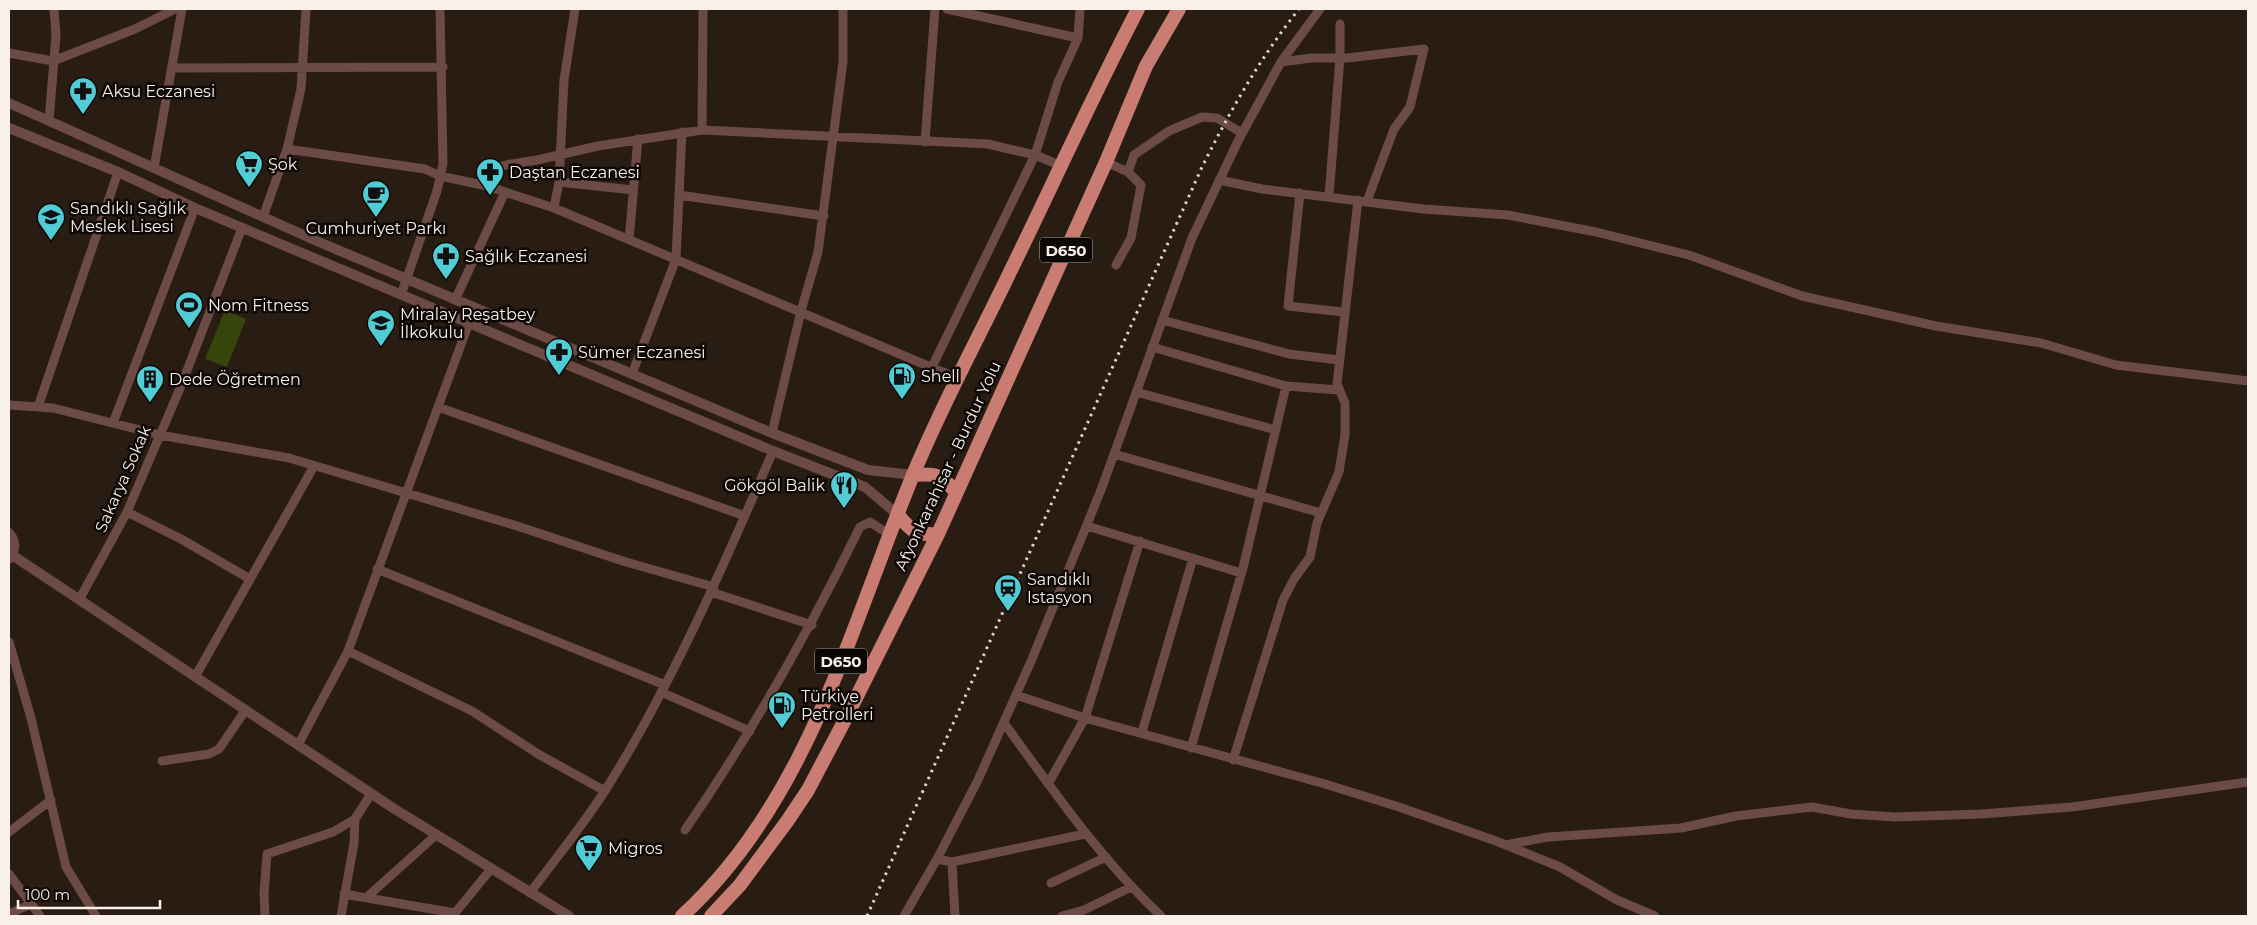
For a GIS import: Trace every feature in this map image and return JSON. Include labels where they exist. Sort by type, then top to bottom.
[{"type":"highway","name":"Afyonkarahisar - Burdur Yolu","points":[[682,916],[720,877],[752,833],[792,770],[816,723],[913,475],[1138,9]]},
{"type":"highway","name":"Afyonkarahisar - Burdur Yolu","points":[[711,916],[745,877],[808,790],[938,534],[1106,162],[1146,66],[1179,9]]},
{"type":"highway","points":[[913,475],[932,473],[945,480],[956,492]]},
{"type":"highway","points":[[898,515],[909,528],[921,535],[938,534]]},
{"type":"street","points":[[48,120],[56,35],[54,9]]},
{"type":"street","points":[[9,53],[54,62],[136,29],[175,9]]},
{"type":"street","points":[[154,168],[182,9]]},
{"type":"street","points":[[262,217],[287,149],[301,89],[306,9]]},
{"type":"street","points":[[401,294],[443,164],[443,67],[440,9]]},
{"type":"street","points":[[554,208],[559,182],[564,80],[575,9]]},
{"type":"street","points":[[702,130],[703,9]]},
{"type":"street","points":[[772,433],[801,311],[818,252],[843,62],[844,9]]},
{"type":"street","points":[[925,142],[935,9]]},
{"type":"street","points":[[947,9],[1078,38]]},
{"type":"street","points":[[932,367],[1035,155],[1058,82],[1078,38],[1080,9]]},
{"type":"street","points":[[904,916],[937,859],[978,780],[1016,695],[1087,526],[1192,238],[1242,133],[1280,62],[1320,9]]},
{"type":"street","points":[[1329,196],[1340,58],[1340,24]]},
{"type":"street","points":[[1233,760],[1283,600],[1294,579],[1310,557],[1316,523],[1339,472],[1345,435],[1345,404],[1337,384],[1343,312],[1362,200],[1394,129],[1410,107],[1424,49],[1280,62]]},
{"type":"street","points":[[172,68],[443,67]]},
{"type":"street","points":[[9,103],[262,217],[772,433],[868,470],[913,475]]},
{"type":"street","points":[[1128,172],[1134,155],[1169,131],[1202,117],[1217,118],[1242,133]]},
{"type":"street","points":[[9,128],[118,172],[242,228],[773,451],[865,487],[898,515]]},
{"type":"street","points":[[480,184],[484,175],[495,168],[638,139],[702,130],[988,144],[1035,155],[1062,166]]},
{"type":"street","points":[[632,374],[676,259],[682,132]]},
{"type":"street","points":[[629,240],[638,139]]},
{"type":"street","points":[[287,149],[425,169],[440,176],[480,184],[554,208],[959,379]]},
{"type":"street","points":[[1106,162],[1128,172],[1141,185],[1131,238],[1116,265]]},
{"type":"street","points":[[38,407],[118,172]]},
{"type":"street","points":[[1219,180],[1262,189],[1423,208],[1508,215],[1596,232],[1689,255],[1802,296],[1936,326],[2042,343],[2116,365],[2248,381]]},
{"type":"street","points":[[559,182],[633,190]]},
{"type":"street","points":[[456,300],[505,192]]},
{"type":"street","points":[[1300,193],[1288,306],[1343,312]]},
{"type":"street","points":[[678,195],[824,216]]},
{"type":"street","points":[[112,423],[196,208]]},
{"type":"street","name":"Sakarya Sokak","points":[[79,600],[127,512],[223,280],[242,228]]},
{"type":"street","points":[[1162,320],[1290,354],[1339,360]]},
{"type":"street","points":[[298,745],[348,651],[468,323]]},
{"type":"street","points":[[1152,347],[1286,386],[1339,390]]},
{"type":"street","points":[[1191,748],[1241,573],[1286,386]]},
{"type":"street","points":[[1136,392],[1276,430]]},
{"type":"street","points":[[9,405],[53,408],[160,435],[289,458],[518,526],[713,589],[812,625]]},
{"type":"street","points":[[438,407],[745,516]]},
{"type":"street","points":[[530,893],[605,791],[663,689],[713,589],[773,451]]},
{"type":"street","points":[[1114,454],[1321,513]]},
{"type":"street","points":[[195,677],[314,466]]},
{"type":"street","points":[[127,512],[181,539],[250,579]]},
{"type":"street","points":[[684,830],[727,770],[812,625],[860,527],[870,522],[890,535]]},
{"type":"street","points":[[1087,526],[1241,573]]},
{"type":"street","points":[[9,533],[15,544],[10,557],[79,600],[371,794],[569,916]]},
{"type":"street","points":[[1048,784],[1085,718],[1140,541]]},
{"type":"street","points":[[1142,732],[1193,558]]},
{"type":"street","points":[[378,569],[663,689],[750,731]]},
{"type":"street","points":[[9,642],[31,718],[66,867],[96,916]]},
{"type":"street","points":[[348,651],[472,711],[538,754],[605,791]]},
{"type":"street","points":[[1016,695],[1085,718],[1142,732],[1191,748],[1399,807],[1560,867],[1617,900],[1655,916]]},
{"type":"street","points":[[162,761],[209,754],[219,749],[245,711]]},
{"type":"street","points":[[1004,723],[1085,834],[1131,887],[1161,916]]},
{"type":"street","points":[[1505,845],[1548,837],[1588,836],[1681,828],[1736,816],[1812,807],[1851,814],[1895,817],[1981,814],[2072,807],[2248,782]]},
{"type":"street","points":[[265,916],[264,894],[267,854],[332,832],[355,818],[371,794]]},
{"type":"street","points":[[9,832],[51,800]]},
{"type":"street","points":[[341,916],[354,843],[355,818]]},
{"type":"street","points":[[937,859],[952,862],[1085,834]]},
{"type":"street","points":[[367,897],[436,835]]},
{"type":"street","points":[[1051,884],[1106,857]]},
{"type":"street","points":[[952,862],[955,916]]},
{"type":"street","points":[[344,894],[455,913],[491,869]]},
{"type":"street","points":[[9,874],[40,916]]},
{"type":"street","points":[[1062,916],[1084,910],[1131,887]]},
{"type":"street","points":[[9,914],[31,904]]},
{"type":"street","points":[[548,904],[562,916]]},
{"type":"green space","points":[[225,310],[246,319],[227,367],[205,359]]},
{"type":"railway","points":[[867,916],[1202,167],[1246,85],[1271,46],[1299,9]]},
{"type":"place","name":"Aksu Eczanesi","points":[[83,115]]},
{"type":"place","name":"Şok","points":[[249,188]]},
{"type":"place","name":"Daştan Eczanesi","points":[[490,196]]},
{"type":"place","name":"Cumhuriyet Parkı","points":[[376,218]]},
{"type":"place","name":"Sandıklı Sağlık Meslek Lisesi","points":[[51,241]]},
{"type":"place","name":"Sağlık Eczanesi","points":[[446,280]]},
{"type":"place","name":"Nom Fitness","points":[[189,329]]},
{"type":"place","name":"Miralay Reşatbey İlkokulu","points":[[381,347]]},
{"type":"place","name":"Sümer Eczanesi","points":[[559,376]]},
{"type":"place","name":"Shell","points":[[902,400]]},
{"type":"place","name":"Dede Öğretmen","points":[[150,403]]},
{"type":"place","name":"Gökgöl Balik","points":[[844,509]]},
{"type":"place","name":"Sandıklı Istasyon","points":[[1008,612]]},
{"type":"place","name":"Türkiye Petrolleri","points":[[782,729]]},
{"type":"place","name":"Migros","points":[[589,872]]}]
